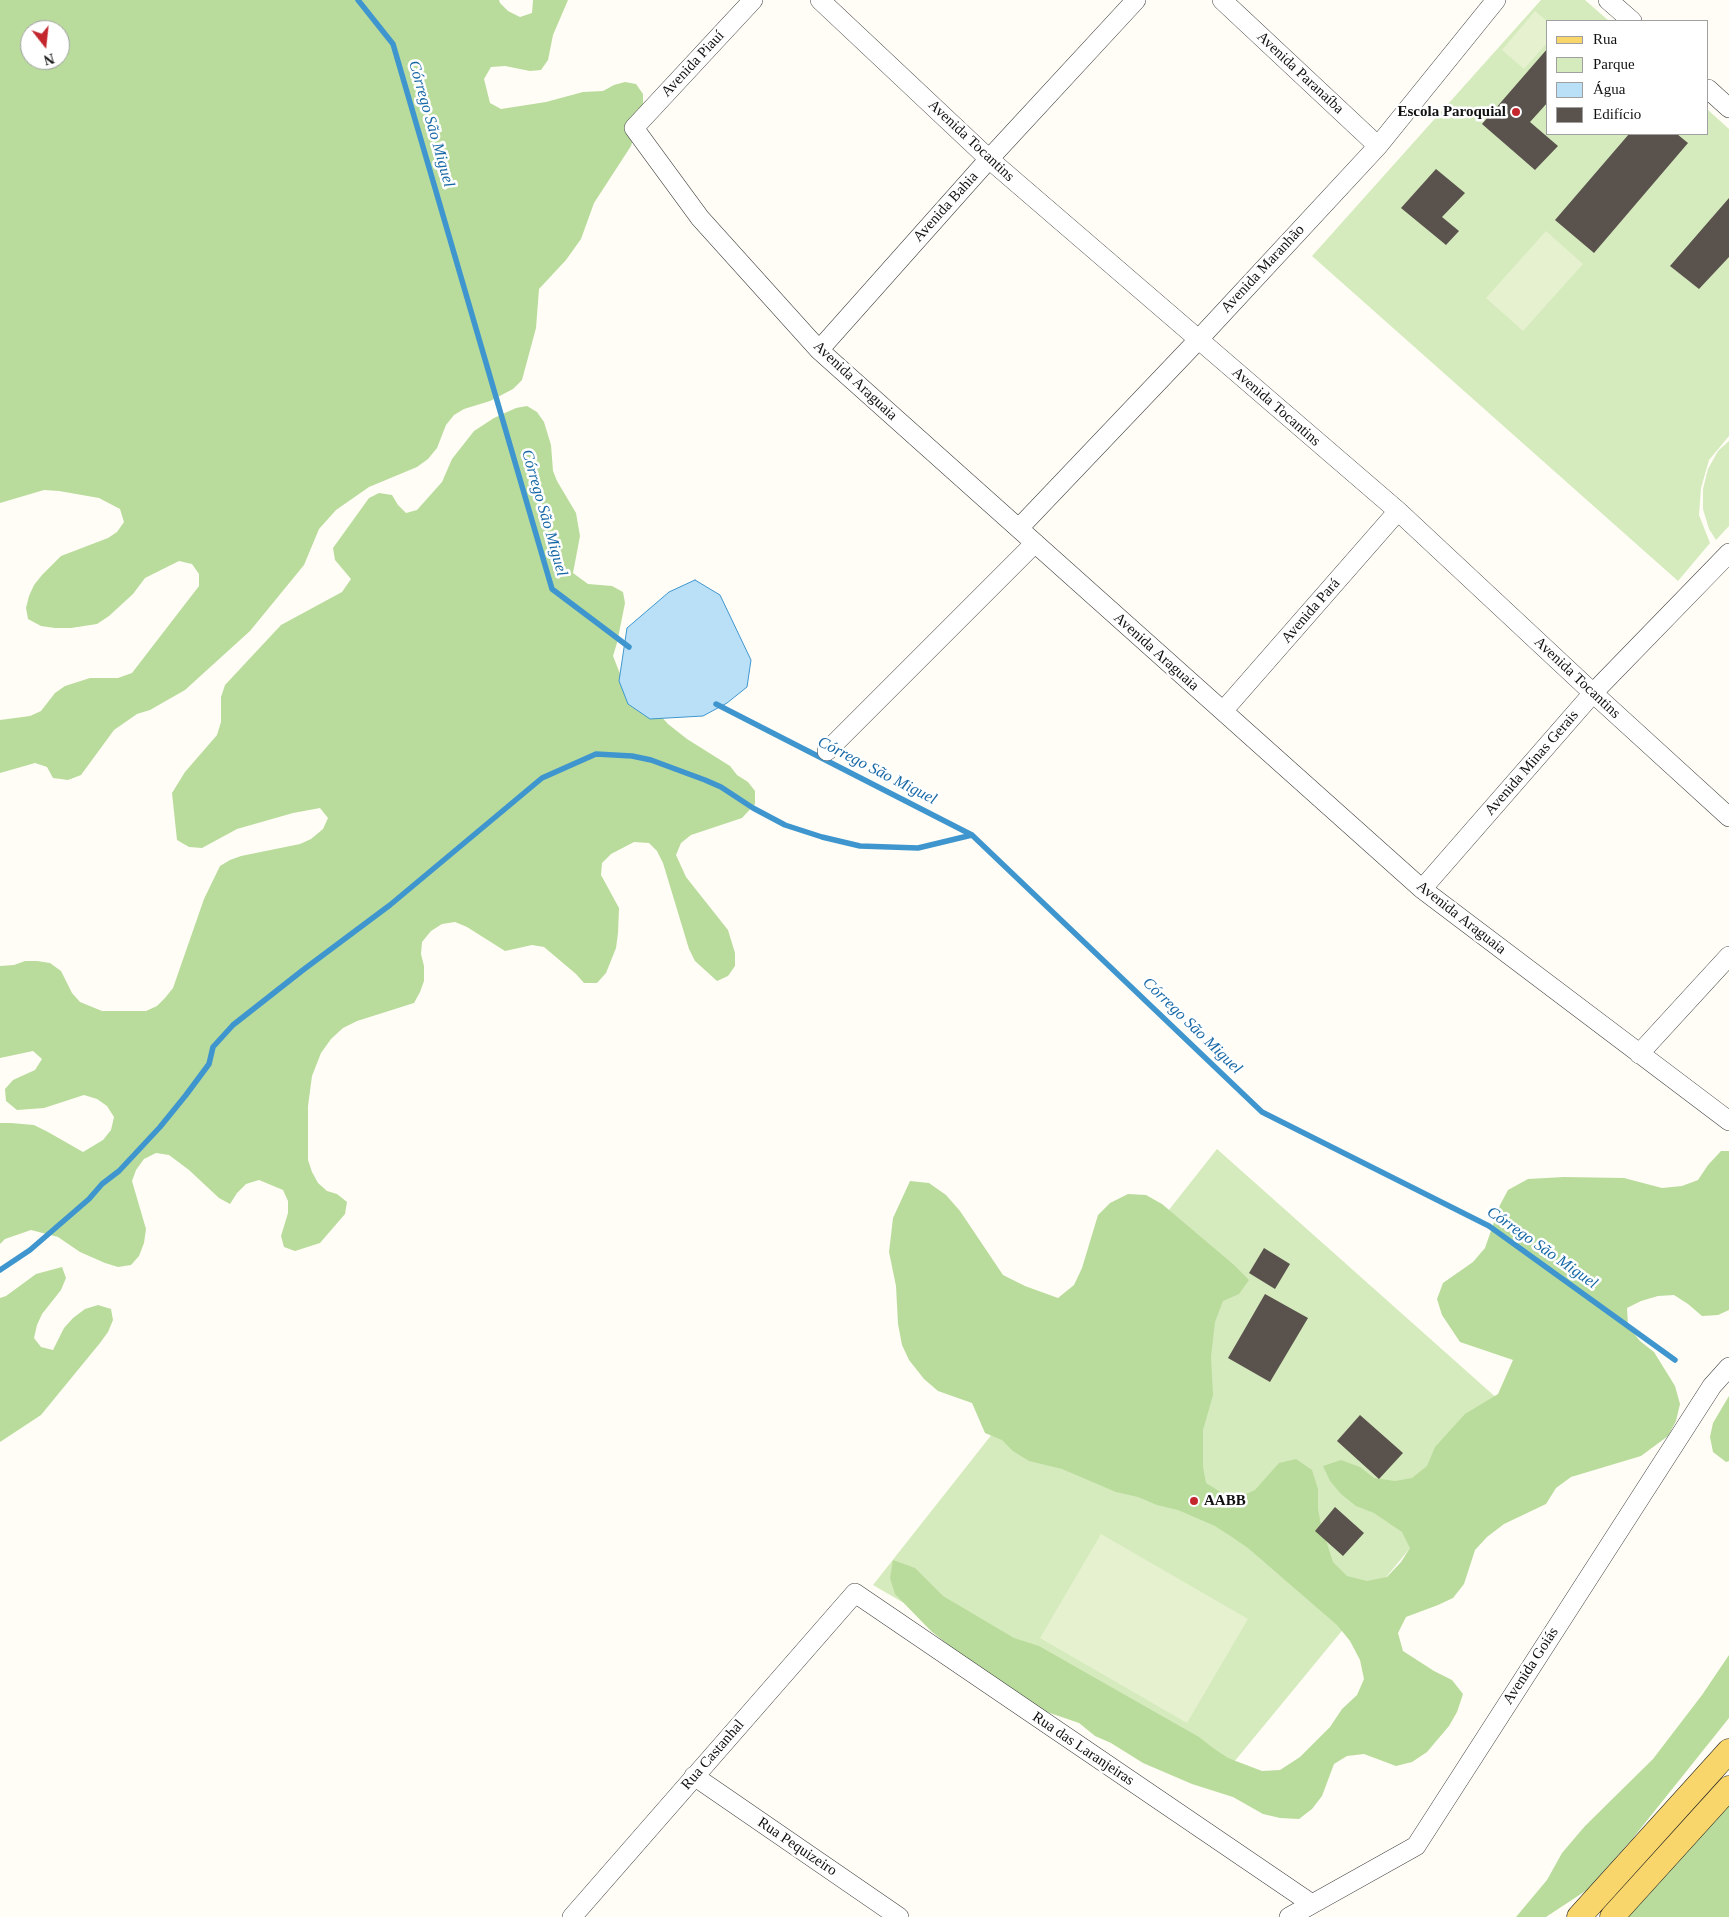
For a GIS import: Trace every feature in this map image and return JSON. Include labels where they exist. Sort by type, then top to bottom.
[{"type":"main road","points":[[1579,1917],[1729,1751]]},
{"type":"main road","points":[[1612,1917],[1729,1788]]},
{"type":"street","name":"Avenida Piauí","points":[[634,128],[753,0]]},
{"type":"street","name":"Avenida Tocantins","points":[[820,0],[989,160],[1398,511],[1729,817]]},
{"type":"street","name":"Avenida Bahia","points":[[819,350],[989,160],[1136,0]]},
{"type":"street","name":"Avenida Paranaíba","points":[[1222,0],[1378,146]]},
{"type":"street","name":"Avenida Maranhão","points":[[1019,528],[1198,340],[1378,146],[1496,0]]},
{"type":"street","points":[[1608,0],[1631,20]]},
{"type":"street","points":[[1709,90],[1729,108]]},
{"type":"street","name":"Avenida Araguaia","points":[[634,128],[700,218],[819,350],[1422,889],[1729,1121]]},
{"type":"street","name":"Avenida Pará","points":[[1223,711],[1398,511]]},
{"type":"street","points":[[827,751],[1035,544]]},
{"type":"street","name":"Avenida Minas Gerais","points":[[1422,889],[1593,693],[1729,554]]},
{"type":"street","points":[[1639,1054],[1729,956]]},
{"type":"street","name":"Avenida Goiás","points":[[1289,1917],[1416,1846],[1712,1386],[1729,1366]]},
{"type":"street","name":"Rua das Laranjeiras","points":[[855,1593],[1312,1904]]},
{"type":"street","name":"Rua Castanhal","points":[[572,1917],[855,1593]]},
{"type":"street","name":"Rua Pequizeiro","points":[[694,1776],[899,1917]]},
{"type":"green space","points":[[0,0],[499,0],[508,11],[520,17],[532,13],[533,0],[568,0],[553,35],[548,60],[541,70],[530,71],[505,66],[491,67],[484,79],[490,103],[501,109],[546,102],[583,92],[603,91],[625,82],[636,84],[643,94],[643,108],[631,146],[594,203],[581,239],[566,260],[539,289],[536,328],[522,380],[513,389],[490,401],[464,409],[454,415],[446,425],[437,448],[428,459],[417,467],[369,487],[336,510],[319,529],[304,565],[250,631],[185,690],[150,710],[137,714],[114,730],[81,775],[68,780],[53,778],[47,767],[35,763],[0,773],[0,720],[30,716],[41,711],[55,693],[65,686],[90,678],[118,678],[132,673],[199,586],[199,574],[192,564],[179,561],[145,578],[133,594],[109,616],[97,624],[71,628],[55,628],[41,626],[28,619],[26,608],[29,596],[34,585],[42,575],[61,556],[108,538],[117,532],[124,522],[120,509],[99,498],[44,490],[0,503]]},
{"type":"green space","points":[[1541,0],[1585,0],[1608,20],[1546,20],[1546,135],[1709,135],[1709,111],[1729,129],[1729,436],[1709,460],[1701,488],[1699,515],[1710,543],[1678,581],[1312,256]]},
{"type":"green space","points":[[1535,11],[1546,20],[1546,44],[1524,69],[1502,50]]},
{"type":"green space","points":[[1546,231],[1583,264],[1523,331],[1486,298]]},
{"type":"green space","points":[[527,406],[537,412],[544,422],[551,445],[553,471],[576,513],[580,536],[573,573],[588,584],[612,586],[623,592],[625,603],[613,656],[626,689],[659,714],[687,739],[730,766],[755,791],[755,804],[742,818],[691,835],[681,843],[676,855],[686,877],[728,930],[735,953],[735,966],[728,976],[717,981],[695,961],[689,949],[663,863],[657,851],[649,843],[634,842],[611,854],[602,863],[601,875],[619,908],[618,933],[616,948],[606,973],[597,983],[584,983],[544,947],[532,945],[505,951],[467,927],[455,922],[442,924],[431,931],[422,942],[421,954],[424,966],[424,981],[414,1003],[357,1021],[343,1028],[331,1039],[321,1053],[312,1076],[308,1106],[308,1160],[318,1183],[327,1191],[337,1194],[347,1202],[345,1214],[320,1243],[295,1251],[284,1247],[281,1236],[288,1213],[288,1201],[283,1190],[259,1180],[246,1184],[230,1204],[219,1198],[189,1170],[169,1155],[156,1153],[144,1159],[136,1170],[132,1181],[146,1229],[144,1243],[139,1256],[131,1265],[118,1267],[105,1263],[80,1252],[58,1237],[31,1230],[5,1239],[0,1244],[0,1123],[34,1125],[83,1152],[103,1140],[111,1130],[114,1117],[107,1106],[97,1099],[84,1095],[44,1108],[17,1110],[6,1101],[5,1089],[13,1080],[35,1070],[42,1059],[33,1051],[0,1058],[0,966],[14,965],[25,961],[50,963],[61,971],[72,993],[80,1002],[102,1011],[146,1011],[157,1006],[165,998],[173,988],[204,899],[220,866],[241,856],[300,844],[311,839],[323,829],[328,818],[320,808],[293,813],[237,829],[202,848],[189,847],[177,840],[172,793],[185,772],[217,735],[221,722],[221,697],[225,685],[281,625],[342,592],[351,579],[335,560],[333,548],[369,498],[379,493],[392,495],[406,513],[417,510],[442,482],[452,459],[474,431],[494,418],[516,408]]},
{"type":"green space","points":[[1729,441],[1729,526],[1716,540],[1709,529],[1703,509],[1703,489],[1708,469],[1718,451]]},
{"type":"green space","name":"AABB","points":[[1217,1149],[1518,1417],[1215,1785],[873,1585]]},
{"type":"green space","points":[[1721,1151],[1729,1151],[1729,1310],[1718,1315],[1702,1316],[1674,1295],[1658,1296],[1627,1308],[1628,1326],[1640,1341],[1654,1352],[1675,1386],[1680,1404],[1676,1421],[1668,1436],[1641,1456],[1571,1477],[1556,1488],[1546,1504],[1504,1524],[1487,1537],[1475,1550],[1464,1584],[1453,1598],[1406,1617],[1398,1633],[1403,1651],[1452,1680],[1463,1694],[1457,1712],[1449,1726],[1427,1752],[1412,1762],[1396,1766],[1364,1754],[1347,1756],[1334,1764],[1322,1796],[1312,1809],[1299,1819],[1280,1818],[1263,1814],[1233,1797],[1192,1784],[1143,1763],[1111,1743],[1095,1736],[1079,1723],[1047,1712],[995,1687],[931,1631],[895,1594],[890,1578],[893,1560],[915,1568],[943,1596],[1014,1638],[1039,1646],[1199,1737],[1228,1758],[1262,1771],[1280,1770],[1300,1757],[1330,1727],[1342,1709],[1357,1695],[1364,1679],[1360,1660],[1350,1641],[1337,1625],[1248,1548],[1232,1537],[1215,1526],[1178,1510],[1116,1492],[1062,1469],[1029,1461],[1013,1451],[1002,1440],[985,1433],[972,1403],[938,1391],[924,1379],[909,1360],[902,1345],[898,1324],[896,1286],[889,1252],[893,1218],[910,1181],[929,1183],[946,1195],[960,1211],[1003,1275],[1025,1286],[1058,1298],[1074,1285],[1082,1268],[1098,1215],[1110,1203],[1128,1194],[1146,1195],[1162,1204],[1234,1265],[1249,1280],[1239,1294],[1223,1301],[1215,1322],[1211,1357],[1213,1395],[1203,1430],[1203,1467],[1206,1483],[1222,1493],[1239,1497],[1255,1490],[1279,1463],[1296,1459],[1312,1470],[1318,1489],[1318,1509],[1321,1525],[1333,1562],[1347,1576],[1367,1581],[1387,1577],[1401,1562],[1410,1548],[1402,1532],[1374,1513],[1356,1506],[1341,1494],[1330,1481],[1323,1466],[1341,1460],[1360,1467],[1374,1478],[1395,1481],[1412,1478],[1427,1466],[1435,1447],[1465,1414],[1498,1394],[1513,1360],[1460,1342],[1442,1315],[1437,1299],[1443,1283],[1473,1262],[1485,1248],[1500,1205],[1508,1190],[1528,1179],[1564,1177],[1624,1178],[1662,1188],[1682,1186],[1698,1180]]},
{"type":"green space","points":[[62,1267],[66,1278],[61,1290],[42,1314],[37,1325],[34,1338],[41,1347],[53,1350],[64,1328],[85,1309],[98,1305],[111,1309],[113,1320],[108,1332],[100,1343],[41,1415],[0,1442],[0,1298],[6,1296],[36,1274]]},
{"type":"green space","points":[[1729,1396],[1729,1461],[1726,1462],[1713,1452],[1710,1437],[1713,1423]]},
{"type":"green space","points":[[1101,1534],[1248,1619],[1187,1723],[1040,1638]]},
{"type":"green space","points":[[1729,1655],[1729,1718],[1633,1838],[1587,1890],[1546,1917],[1516,1917],[1547,1880],[1562,1853],[1585,1826],[1653,1759],[1702,1695]]},
{"type":"green space","points":[[1729,1804],[1729,1917],[1611,1917]]},
{"type":"water","points":[[695,580],[720,595],[751,660],[747,687],[727,703],[703,716],[650,719],[628,704],[619,681],[627,628],[669,592]]},
{"type":"building","name":"Escola Paroquial","points":[[1546,50],[1546,104],[1530,122],[1558,146],[1535,170],[1482,124]]},
{"type":"building","points":[[1628,135],[1678,135],[1688,143],[1594,253],[1555,220]]},
{"type":"building","points":[[1436,169],[1465,193],[1442,217],[1459,231],[1446,245],[1401,208]]},
{"type":"building","points":[[1729,198],[1729,257],[1699,289],[1670,266]]},
{"type":"building","points":[[1264,1248],[1290,1264],[1275,1289],[1249,1273]]},
{"type":"building","points":[[1265,1294],[1308,1318],[1270,1382],[1228,1358]]},
{"type":"building","points":[[1360,1415],[1403,1453],[1379,1479],[1337,1441]]},
{"type":"building","points":[[1335,1507],[1364,1533],[1343,1556],[1315,1531]]},
{"type":"waterway","name":"Córrego São Miguel","points":[[358,0],[393,44],[552,589],[629,647]]},
{"type":"waterway","name":"Córrego São Miguel","points":[[716,704],[972,835],[1262,1112],[1489,1226],[1675,1360]]},
{"type":"waterway","points":[[0,1270],[30,1250],[89,1199],[102,1184],[119,1171],[160,1127],[186,1095],[209,1064],[213,1047],[233,1025],[390,905],[542,778],[596,754],[632,756],[651,760],[721,787],[753,808],[785,825],[822,837],[860,846],[918,848],[972,835]]},
{"type":"place","name":"Escola Paroquial","points":[[1516,112]]},
{"type":"place","name":"AABB","points":[[1194,1501]]}]
